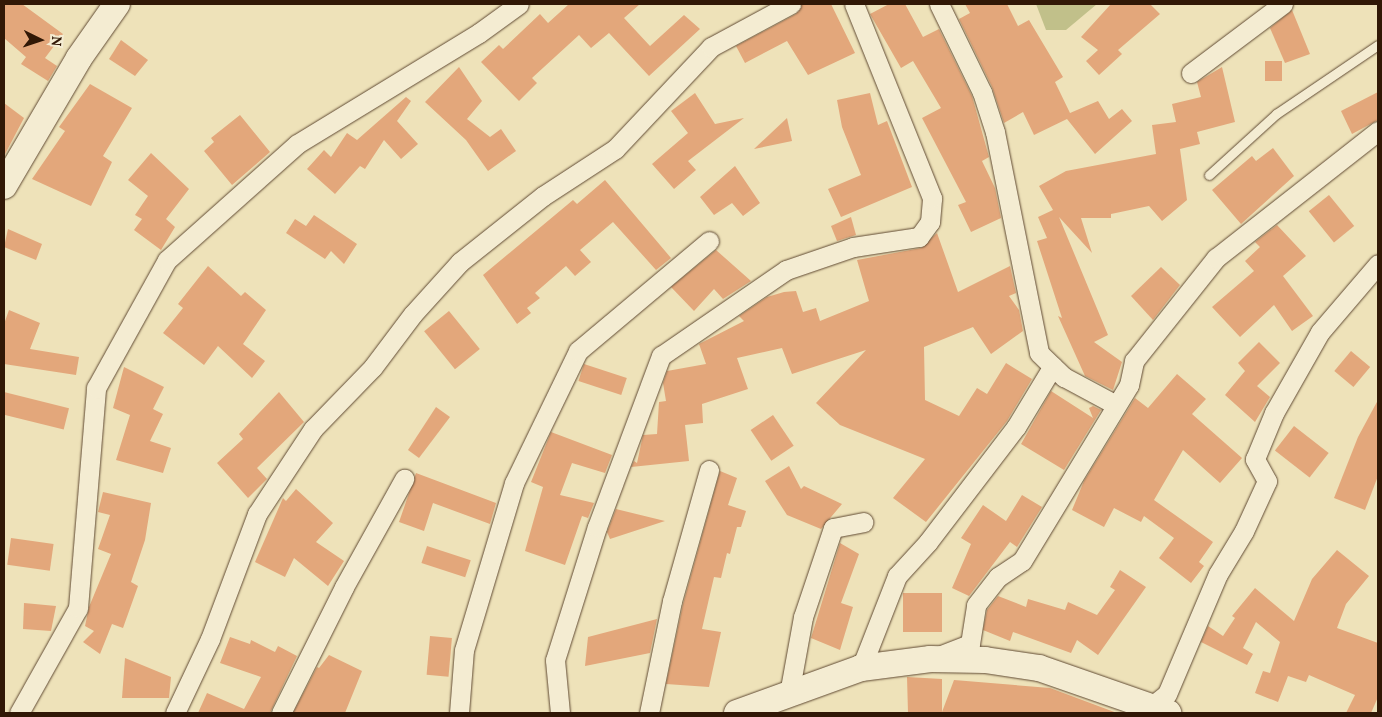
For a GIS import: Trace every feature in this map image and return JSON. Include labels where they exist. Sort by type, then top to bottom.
[{"type":"main road","points":[[4,186],[80,58],[117,4]]},
{"type":"main road","points":[[737,713],[862,668],[930,659],[985,660],[1038,668],[1160,710]]},
{"type":"street","points":[[19,713],[78,608],[96,388],[167,260],[297,144],[478,33],[519,4]]},
{"type":"street","points":[[175,713],[210,639],[257,514],[313,429],[374,367],[413,314],[460,262],[543,196],[615,149],[711,47],[791,4]]},
{"type":"street","points":[[560,713],[556,660],[596,527],[661,356],[786,270],[853,247],[919,237],[930,222],[932,198],[854,4]]},
{"type":"street","points":[[939,4],[982,92],[995,132],[1039,353],[1064,377],[1116,405]]},
{"type":"street","points":[[1191,73],[1283,4]]},
{"type":"street","points":[[930,659],[970,644],[976,605],[998,576],[1022,561],[1129,384],[1134,361],[1216,258],[1378,131]]},
{"type":"street","points":[[459,713],[464,650],[514,483],[578,351],[710,241]]},
{"type":"street","points":[[1160,710],[1218,574],[1244,531],[1267,481],[1255,459],[1274,413],[1320,332],[1378,264]]},
{"type":"street","points":[[862,668],[897,576],[928,542],[1016,427],[1053,366]]},
{"type":"street","points":[[649,713],[672,601],[709,470]]},
{"type":"street","points":[[281,713],[344,587],[404,479]]},
{"type":"street","points":[[790,694],[803,617],[832,528],[863,522]]},
{"type":"lane","points":[[1209,175],[1276,114],[1378,45]]},
{"type":"shaded area","points":[[1036,4],[1097,4],[1066,30],[1046,30]]},
{"type":"building","points":[[4,4],[22,4],[63,34],[45,58],[57,66],[48,81],[21,64],[26,57],[4,38]]},
{"type":"building","points":[[569,4],[640,4],[624,18],[650,46],[684,15],[700,29],[649,76],[609,33],[591,48],[579,35],[532,78],[537,83],[519,101],[481,62],[499,45],[503,49],[540,14],[548,23]]},
{"type":"building","points":[[802,4],[831,4],[855,53],[808,75],[787,41],[745,63],[736,46],[796,14]]},
{"type":"building","points":[[889,4],[905,4],[923,37],[939,29],[972,96],[989,157],[982,161],[995,188],[1001,218],[971,232],[958,205],[966,202],[922,118],[941,108],[913,61],[901,68],[870,14]]},
{"type":"building","points":[[965,4],[1007,4],[1018,26],[1029,20],[1063,77],[1055,82],[1070,113],[1098,101],[1109,119],[1122,109],[1132,121],[1095,154],[1067,119],[1034,135],[1023,112],[1004,123],[992,87],[959,19],[970,13]]},
{"type":"building","points":[[1111,4],[1150,4],[1160,14],[1118,50],[1122,54],[1099,75],[1086,61],[1098,50],[1081,37]]},
{"type":"building","points":[[1292,10],[1310,54],[1285,63],[1270,28]]},
{"type":"building","points":[[121,40],[148,60],[135,76],[109,59]]},
{"type":"building","points":[[1265,61],[1282,61],[1282,81],[1265,81]]},
{"type":"building","points":[[459,67],[482,101],[467,119],[490,137],[501,129],[516,151],[488,171],[466,140],[425,102]]},
{"type":"building","points":[[1222,67],[1235,122],[1197,132],[1200,144],[1180,149],[1187,200],[1162,221],[1149,206],[1111,214],[1111,218],[1081,218],[1092,253],[1059,217],[1108,335],[1094,342],[1122,362],[1113,390],[1085,376],[1058,316],[1062,318],[1037,241],[1047,238],[1038,217],[1053,210],[1039,186],[1066,171],[1156,154],[1152,125],[1176,122],[1172,104],[1201,97],[1197,82]]},
{"type":"building","points":[[90,84],[132,108],[103,156],[112,162],[91,206],[32,179],[65,131],[59,127]]},
{"type":"building","points":[[1378,92],[1378,120],[1352,134],[1341,111]]},
{"type":"building","points":[[695,93],[715,124],[744,118],[688,161],[696,170],[674,189],[652,164],[688,133],[671,111]]},
{"type":"building","points":[[870,93],[878,125],[887,121],[912,187],[841,217],[828,189],[861,175],[842,127],[837,100]]},
{"type":"building","points":[[406,97],[411,101],[397,121],[418,144],[401,159],[384,140],[365,169],[360,166],[335,194],[307,169],[324,150],[331,157],[347,133],[357,140]]},
{"type":"building","points":[[4,103],[24,118],[4,156]]},
{"type":"building","points":[[240,115],[270,152],[232,185],[204,151],[214,142],[211,138]]},
{"type":"building","points":[[787,118],[792,141],[754,149]]},
{"type":"building","points":[[1273,148],[1294,176],[1241,224],[1212,190],[1252,156],[1256,161]]},
{"type":"building","points":[[151,153],[189,189],[166,219],[175,227],[161,250],[134,230],[142,219],[135,215],[148,196],[128,180]]},
{"type":"building","points":[[735,166],[760,203],[743,216],[732,203],[714,215],[700,197]]},
{"type":"building","points":[[605,180],[671,258],[656,270],[613,222],[580,250],[591,262],[575,276],[566,266],[535,293],[540,298],[527,308],[531,313],[517,324],[483,275],[573,200],[577,204]]},
{"type":"building","points":[[1329,195],[1354,226],[1334,242],[1309,211]]},
{"type":"building","points":[[314,215],[357,244],[344,264],[331,251],[325,259],[286,233],[295,219],[306,226]]},
{"type":"building","points":[[851,217],[856,235],[837,241],[831,226]]},
{"type":"building","points":[[1277,225],[1306,256],[1283,276],[1313,316],[1292,331],[1274,305],[1240,337],[1212,307],[1254,271],[1245,261],[1260,247],[1255,242]]},
{"type":"building","points":[[8,229],[42,244],[36,260],[4,247]]},
{"type":"building","points":[[937,233],[958,292],[1010,266],[1016,293],[1009,296],[1019,310],[1023,331],[991,354],[973,327],[924,347],[925,400],[959,416],[977,388],[987,394],[1006,363],[1032,379],[1007,421],[926,522],[893,498],[925,459],[840,425],[816,403],[866,350],[792,374],[782,348],[737,358],[748,389],[702,404],[703,423],[685,425],[689,461],[631,467],[634,461],[637,463],[643,435],[657,434],[659,402],[666,401],[663,383],[667,371],[706,364],[699,344],[744,321],[739,316],[767,297],[784,292],[796,291],[803,312],[816,308],[820,321],[869,301],[857,260],[921,248]]},
{"type":"building","points":[[716,250],[751,281],[723,299],[714,289],[694,311],[671,287]]},
{"type":"building","points":[[208,266],[241,296],[245,292],[266,310],[243,344],[265,361],[252,378],[218,346],[204,365],[163,333],[183,308],[178,304]]},
{"type":"building","points":[[1161,267],[1180,285],[1153,320],[1131,296]]},
{"type":"building","points":[[9,310],[40,323],[30,349],[79,357],[76,375],[4,364],[4,324]]},
{"type":"building","points":[[449,311],[480,349],[455,369],[424,331]]},
{"type":"building","points":[[1259,342],[1280,363],[1257,386],[1270,397],[1255,422],[1225,395],[1245,371],[1238,363]]},
{"type":"building","points":[[1351,351],[1370,367],[1353,387],[1334,371]]},
{"type":"building","points":[[584,364],[627,378],[621,395],[578,381]]},
{"type":"building","points":[[124,367],[164,387],[153,409],[163,414],[150,441],[171,448],[163,473],[116,460],[130,415],[113,408]]},
{"type":"building","points":[[1177,374],[1206,399],[1192,414],[1242,458],[1220,483],[1183,450],[1154,500],[1213,542],[1199,562],[1204,566],[1191,583],[1159,558],[1174,538],[1144,516],[1141,522],[1114,508],[1104,527],[1072,510],[1084,481],[1135,398],[1148,408]]},
{"type":"building","points":[[1051,391],[1093,418],[1089,408],[1093,406],[1101,410],[1064,470],[1021,444]]},
{"type":"building","points":[[4,392],[69,408],[64,430],[4,415]]},
{"type":"building","points":[[279,392],[304,422],[257,468],[267,479],[248,498],[217,463],[243,439],[239,434]]},
{"type":"building","points":[[1378,400],[1378,476],[1365,510],[1334,498],[1358,437]]},
{"type":"building","points":[[436,407],[450,417],[419,458],[408,450]]},
{"type":"building","points":[[773,415],[794,446],[771,461],[751,430]]},
{"type":"building","points":[[1294,426],[1329,453],[1310,478],[1275,450]]},
{"type":"building","points":[[551,432],[612,455],[605,473],[572,463],[560,495],[594,503],[588,518],[582,516],[565,565],[525,551],[543,487],[531,482]]},
{"type":"building","points":[[789,466],[801,489],[804,486],[842,504],[821,529],[787,515],[765,481]]},
{"type":"building","points":[[720,471],[737,478],[728,505],[746,511],[741,527],[737,527],[730,554],[727,553],[721,578],[714,577],[702,629],[721,632],[709,687],[666,684],[683,604]]},
{"type":"building","points":[[416,473],[496,503],[490,524],[433,503],[424,531],[399,522]]},
{"type":"building","points":[[296,489],[333,523],[316,542],[344,561],[328,586],[294,558],[285,577],[255,562],[283,498],[286,501]]},
{"type":"building","points":[[103,492],[151,503],[145,540],[131,582],[138,586],[123,628],[112,624],[100,654],[83,642],[94,631],[85,626],[89,607],[111,554],[98,549],[110,515],[98,512]]},
{"type":"building","points":[[1022,495],[1042,507],[1017,547],[1010,542],[969,596],[952,588],[971,544],[961,538],[983,505],[1006,521]]},
{"type":"building","points":[[616,509],[665,521],[610,539],[607,532]]},
{"type":"building","points":[[11,538],[54,544],[50,571],[7,565]]},
{"type":"building","points":[[840,543],[859,554],[841,603],[853,607],[840,650],[811,638]]},
{"type":"building","points":[[427,546],[471,560],[465,577],[421,563]]},
{"type":"building","points":[[1337,550],[1369,576],[1346,604],[1337,628],[1378,643],[1378,697],[1371,713],[1346,713],[1355,695],[1309,675],[1306,682],[1288,676],[1278,702],[1255,693],[1263,671],[1270,673],[1280,642],[1256,622],[1243,648],[1253,654],[1247,665],[1201,642],[1208,626],[1223,636],[1235,618],[1232,616],[1255,588],[1294,621],[1312,579]]},
{"type":"building","points":[[1120,570],[1146,587],[1098,655],[1077,640],[1071,653],[1013,632],[1010,641],[983,630],[987,610],[998,596],[1026,607],[1028,599],[1065,610],[1068,602],[1097,615],[1115,590],[1110,587]]},
{"type":"building","points":[[903,593],[942,593],[942,632],[903,632]]},
{"type":"building","points":[[24,603],[56,606],[51,631],[23,629]]},
{"type":"building","points":[[657,619],[650,653],[585,666],[588,637]]},
{"type":"building","points":[[430,636],[452,638],[449,677],[427,675]]},
{"type":"building","points":[[230,637],[250,644],[251,640],[275,652],[278,646],[297,656],[270,713],[198,713],[207,693],[244,709],[261,677],[220,663]]},
{"type":"building","points":[[329,655],[362,671],[345,713],[293,713],[317,667],[319,668]]},
{"type":"building","points":[[125,658],[171,677],[169,698],[122,698]]},
{"type":"building","points":[[907,677],[942,679],[942,712],[954,680],[1050,688],[1117,713],[908,713]]}]
